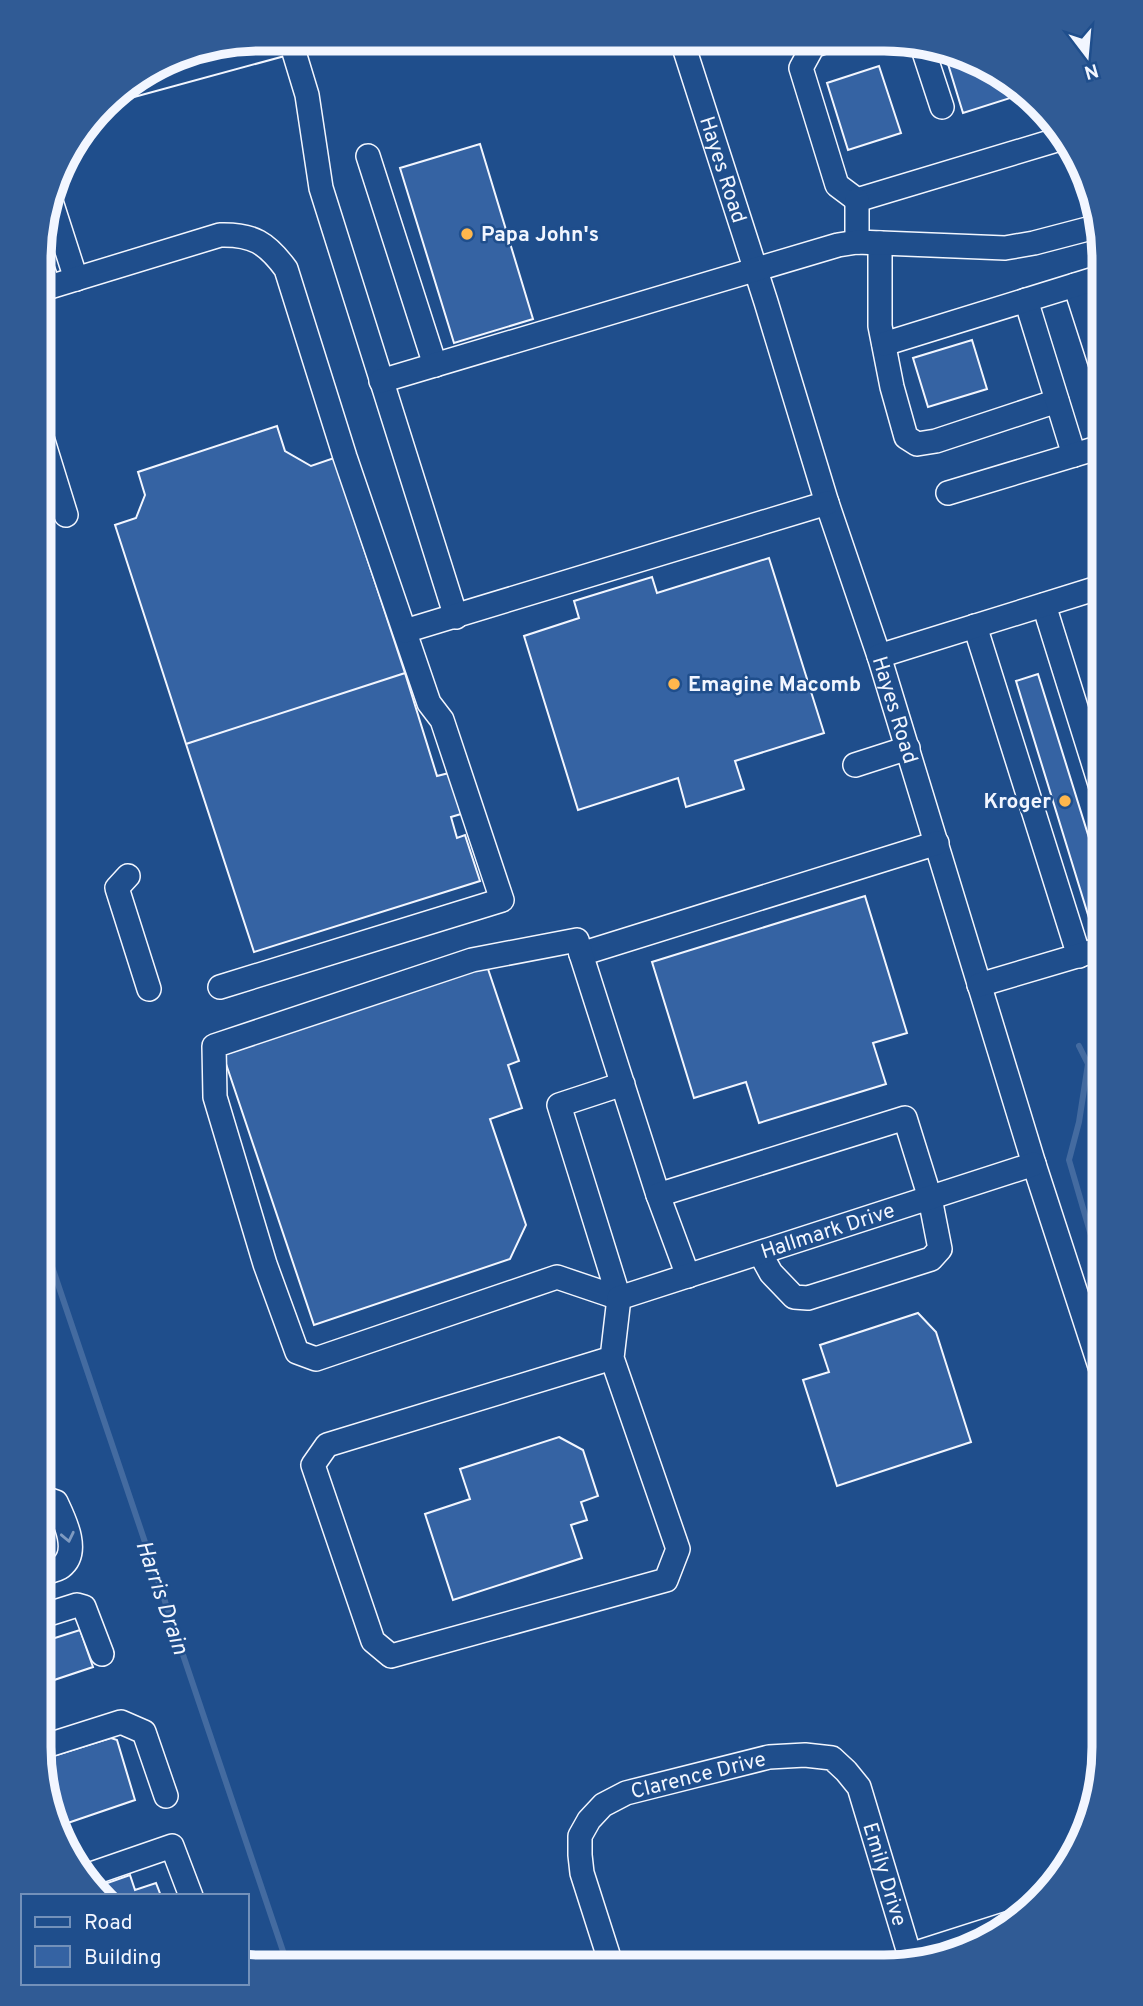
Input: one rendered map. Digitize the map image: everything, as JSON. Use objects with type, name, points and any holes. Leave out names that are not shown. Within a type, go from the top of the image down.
[{"type":"main road","points":[[169,72],[241,52]]},
{"type":"street","points":[[294,51],[307,95],[321,188],[456,617]]},
{"type":"street","name":"Hayes Road","points":[[685,51],[827,503],[908,748],[1034,1164],[1092,1342]]},
{"type":"street","points":[[810,51],[802,68],[837,185],[857,200]]},
{"type":"street","points":[[925,55],[942,107]]},
{"type":"street","points":[[857,200],[1055,140]]},
{"type":"street","points":[[368,156],[435,365]]},
{"type":"street","points":[[857,200],[857,242]]},
{"type":"street","points":[[56,216],[76,279]]},
{"type":"street","points":[[381,381],[838,245],[857,242],[1005,248],[1089,229]]},
{"type":"street","points":[[51,288],[220,235],[251,238],[265,244],[276,255],[286,269],[345,457],[429,703],[442,720],[502,900],[220,987]]},
{"type":"street","points":[[880,243],[880,326],[892,387],[906,437],[918,444],[936,441],[1057,401]]},
{"type":"street","points":[[884,344],[1092,280]]},
{"type":"street","points":[[1075,285],[1092,338]]},
{"type":"street","points":[[1026,300],[1074,455]]},
{"type":"street","points":[[948,493],[1092,450]]},
{"type":"street","points":[[51,467],[66,515]]},
{"type":"street","points":[[405,631],[827,503]]},
{"type":"street","points":[[879,656],[1092,590]]},
{"type":"street","points":[[1044,605],[1092,759]]},
{"type":"street","points":[[975,626],[1079,956]]},
{"type":"street","points":[[855,765],[908,748]]},
{"type":"street","points":[[581,954],[937,843]]},
{"type":"street","points":[[128,876],[117,888],[149,989]]},
{"type":"street","points":[[619,1297],[557,1278],[316,1359],[297,1352],[265,1264],[215,1097],[214,1046],[472,960],[577,940],[658,1195],[688,1276]]},
{"type":"street","points":[[979,985],[1092,952]]},
{"type":"street","points":[[612,1358],[327,1445],[313,1465],[373,1641],[391,1656],[666,1580],[678,1549],[612,1358],[619,1297],[559,1105],[623,1084]]},
{"type":"street","points":[[658,1195],[905,1118],[930,1198],[940,1249],[931,1259],[808,1298],[794,1297],[771,1273],[760,1252]]},
{"type":"street","name":"Hallmark Drive","points":[[619,1297],[1034,1164]]},
{"type":"street","points":[[51,1500],[56,1502],[71,1545],[61,1567],[51,1570]]},
{"type":"street","points":[[51,1613],[78,1605],[84,1607],[102,1654]]},
{"type":"street","points":[[51,1744],[121,1722],[134,1726],[144,1732],[166,1796]]},
{"type":"street","name":"Clarence Drive","points":[[608,1955],[582,1873],[580,1836],[589,1820],[603,1805],[626,1793],[769,1757],[805,1755],[832,1758],[859,1787]]},
{"type":"street","name":"Emily Drive","points":[[859,1787],[909,1953]]},
{"type":"street","points":[[94,1873],[172,1846],[190,1894]]},
{"type":"building","points":[[947,61],[976,72],[1014,97],[963,113]]},
{"type":"building","points":[[879,66],[901,133],[848,150],[827,83]]},
{"type":"building","points":[[480,144],[533,319],[454,343],[400,168]]},
{"type":"building","points":[[972,340],[987,389],[928,407],[913,358]]},
{"type":"building","points":[[277,426],[285,451],[311,466],[334,458],[405,673],[186,744],[115,525],[136,518],[145,495],[138,472]]},
{"type":"building","name":"Emagine Macomb","points":[[769,558],[824,733],[735,761],[744,789],[686,807],[678,778],[578,810],[524,636],[579,618],[574,601],[652,577],[657,593]]},
{"type":"building","points":[[405,673],[437,776],[449,773],[461,814],[451,817],[457,838],[465,835],[480,881],[254,952],[186,744]]},
{"type":"building","points":[[1038,674],[1092,847],[1092,917],[1089,918],[1016,681]]},
{"type":"building","points":[[865,896],[907,1033],[873,1043],[886,1084],[759,1123],[746,1082],[694,1098],[652,962]]},
{"type":"building","points":[[487,966],[519,1061],[508,1065],[522,1108],[490,1119],[526,1225],[510,1259],[314,1325],[223,1055]]},
{"type":"building","points":[[918,1313],[936,1332],[971,1442],[837,1486],[803,1380],[829,1372],[820,1345]]},
{"type":"building","points":[[559,1437],[583,1450],[598,1496],[581,1502],[587,1520],[571,1525],[582,1558],[453,1600],[425,1514],[470,1499],[460,1469]]},
{"type":"building","points":[[80,1630],[93,1667],[51,1681],[51,1639]]},
{"type":"building","points":[[111,1738],[117,1740],[135,1800],[66,1824],[55,1788],[52,1757]]},
{"type":"building","points":[[130,1875],[135,1890],[156,1883],[160,1894],[112,1894],[103,1885]]},
{"type":"waterway","points":[[1079,1046],[1088,1064],[1079,1122],[1069,1160],[1092,1239]]},
{"type":"waterway","name":"Harris Drain","points":[[51,1264],[284,1955]]},
{"type":"place","name":"Papa John's","points":[[467,234]]},
{"type":"place","name":"Emagine Macomb","points":[[674,684]]},
{"type":"place","name":"Kroger","points":[[1065,801]]}]
